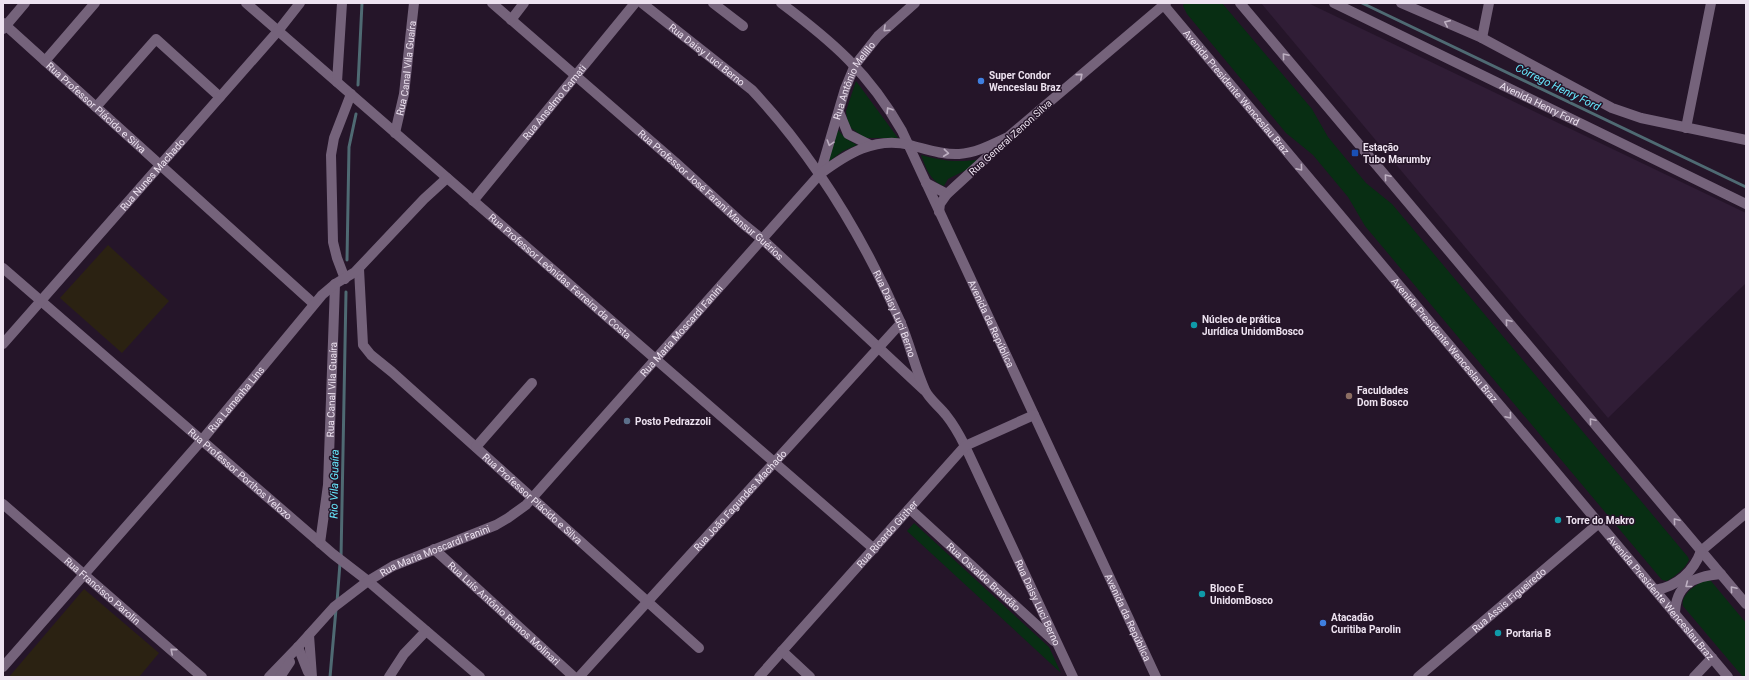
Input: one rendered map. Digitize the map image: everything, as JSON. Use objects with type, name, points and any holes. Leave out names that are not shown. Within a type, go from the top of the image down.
[{"type":"street","points":[[4,26],[25,3]]},
{"type":"street","points":[[45,61],[95,3]]},
{"type":"street","name":"Rua Professor Leônidas Ferreira da Costa","points":[[246,3],[874,549]]},
{"type":"street","name":"Rua Nunes Machado","points":[[3,344],[278,31],[300,3]]},
{"type":"street","points":[[337,82],[342,3]]},
{"type":"street","name":"Rua Canal Vila Guaíra","points":[[395,133],[405,89],[414,3]]},
{"type":"street","name":"Rua Professor José Farani Mansur Guérios","points":[[492,3],[675,162],[742,224],[762,239],[926,391]]},
{"type":"street","points":[[511,20],[524,3]]},
{"type":"street","name":"Rua Anselmo Camati","points":[[473,201],[635,3]]},
{"type":"street","name":"Rua Daisy Luci Berno","points":[[642,3],[752,90],[769,109],[820,174],[867,251],[901,323],[926,391],[952,424],[965,446],[1058,645],[1070,675]]},
{"type":"street","points":[[713,3],[743,26]]},
{"type":"street","name":"Avenida da República","points":[[781,3],[827,39],[855,65],[887,107],[908,144],[1156,677]]},
{"type":"street","name":"Rua Antônio Melillo","points":[[820,174],[845,89],[855,65],[878,36],[915,3]]},
{"type":"street","name":"Rua General Zenon Silva","points":[[939,212],[940,204],[947,194],[1008,138],[1164,3]]},
{"type":"street","name":"Avenida Presidente Wenceslau Braz","points":[[1164,3],[1728,677]]},
{"type":"street","points":[[1240,3],[1746,604]]},
{"type":"street","name":"Avenida Henry Ford","points":[[1334,3],[1746,204]]},
{"type":"street","points":[[1402,3],[1482,38],[1612,108],[1641,118],[1746,140]]},
{"type":"street","points":[[1482,38],[1489,3]]},
{"type":"street","points":[[1686,128],[1711,3]]},
{"type":"street","name":"Rua Professor Plácido e Silva","points":[[4,26],[45,61],[314,304]]},
{"type":"street","points":[[96,107],[156,39],[220,97]]},
{"type":"street","points":[[345,279],[334,247],[331,155],[334,138],[351,94]]},
{"type":"street","points":[[839,111],[848,134],[870,146]]},
{"type":"street","name":"Rua Maria Moscardi Fanini","points":[[298,647],[324,617],[346,596],[368,581],[393,566],[496,525],[518,512],[533,498],[820,174],[848,154],[883,143],[908,144],[939,152],[959,154],[1008,138]]},
{"type":"street","name":"Rua Lamenha Lins","points":[[3,666],[202,440],[314,304],[335,284],[359,269],[424,199],[447,178]]},
{"type":"street","points":[[926,183],[947,194]]},
{"type":"street","name":"Rua Professor Porthos Velozo","points":[[3,268],[320,543],[368,581],[480,677]]},
{"type":"street","name":"Rua Professor Plácido e Silva","points":[[359,269],[362,339],[366,350],[699,648]]},
{"type":"street","name":"Rua Canal Vila Guaíra","points":[[320,543],[328,485],[335,284]]},
{"type":"street","name":"Rua João Fagundes Machado","points":[[579,677],[901,323]]},
{"type":"street","points":[[476,447],[532,383]]},
{"type":"street","name":"Rua Ricardo Güther","points":[[759,677],[965,446],[1034,415]]},
{"type":"street","name":"Rua Francisco Parolin","points":[[3,504],[202,677]]},
{"type":"street","name":"Rua Osvaldo Brandão","points":[[910,509],[1058,645]]},
{"type":"street","points":[[1655,590],[1664,589],[1684,577],[1697,561],[1701,551],[1746,513]]},
{"type":"street","name":"Rua Assis Figueiredo","points":[[1418,677],[1599,523]]},
{"type":"street","name":"Rua Luís Antônio Ramos Molinari","points":[[434,550],[574,677]]},
{"type":"street","points":[[1676,614],[1675,602],[1678,593],[1688,584],[1707,575],[1721,574]]},
{"type":"street","points":[[389,677],[404,654],[426,631]]},
{"type":"street","points":[[309,636],[311,677]]},
{"type":"street","points":[[298,647],[311,677]]},
{"type":"street","points":[[269,677],[298,647]]},
{"type":"street","points":[[280,677],[298,647]]},
{"type":"street","points":[[782,651],[810,677]]},
{"type":"street","points":[[1694,677],[1712,658]]},
{"type":"shaded area","points":[[1261,3],[1308,3],[1746,213],[1746,283],[1608,418]]},
{"type":"shaded area","points":[[108,245],[169,301],[122,353],[60,298]]},
{"type":"shaded area","points":[[84,589],[159,653],[139,677],[9,677]]},
{"type":"green space","points":[[1184,3],[1222,3],[1312,109],[1328,137],[1366,183],[1392,204],[1688,557],[1689,560],[1680,572],[1667,581],[1662,580],[1365,226],[1348,197],[1313,155],[1286,133],[1187,14],[1183,6]]},
{"type":"green space","points":[[856,81],[898,138],[865,138],[851,128],[847,119],[846,111]]},
{"type":"green space","points":[[838,130],[845,138],[857,145],[843,151],[828,162]]},
{"type":"green space","points":[[921,155],[951,161],[981,159],[970,168],[948,179],[944,186],[935,181],[932,177]]},
{"type":"green space","points":[[914,523],[1049,647],[1061,673],[907,531]]},
{"type":"green space","points":[[1707,580],[1711,581],[1746,623],[1746,677],[1743,677],[1683,606],[1684,598],[1690,590]]},
{"type":"waterway","name":"Rio Vila Guaíra","points":[[358,85],[362,3]]},
{"type":"waterway","name":"Córrego Henry Ford","points":[[1362,3],[1746,187]]},
{"type":"waterway","name":"Rio Vila Guaíra","points":[[347,260],[349,147],[356,114]]},
{"type":"waterway","name":"Rio Vila Guaíra","points":[[341,558],[346,292]]},
{"type":"waterway","name":"Rio Vila Guaíra","points":[[337,602],[340,563]]},
{"type":"waterway","name":"Rio Vila Guaíra","points":[[330,677],[336,609]]},
{"type":"place","name":"Super Condor Wenceslau Braz","points":[[981,81]]},
{"type":"place","name":"Estação Tubo Marumby","points":[[1355,153]]},
{"type":"place","name":"Núcleo de prática Jurídica UnidomBosco","points":[[1194,325]]},
{"type":"place","name":"Faculdades Dom Bosco","points":[[1349,396]]},
{"type":"place","name":"Posto Pedrazzoli","points":[[627,421]]},
{"type":"place","name":"Torre do Makro","points":[[1558,520]]},
{"type":"place","name":"Bloco E UnidomBosco","points":[[1202,594]]},
{"type":"place","name":"Atacadão Curitiba Parolin","points":[[1323,623]]},
{"type":"place","name":"Portaria B","points":[[1498,633]]}]
